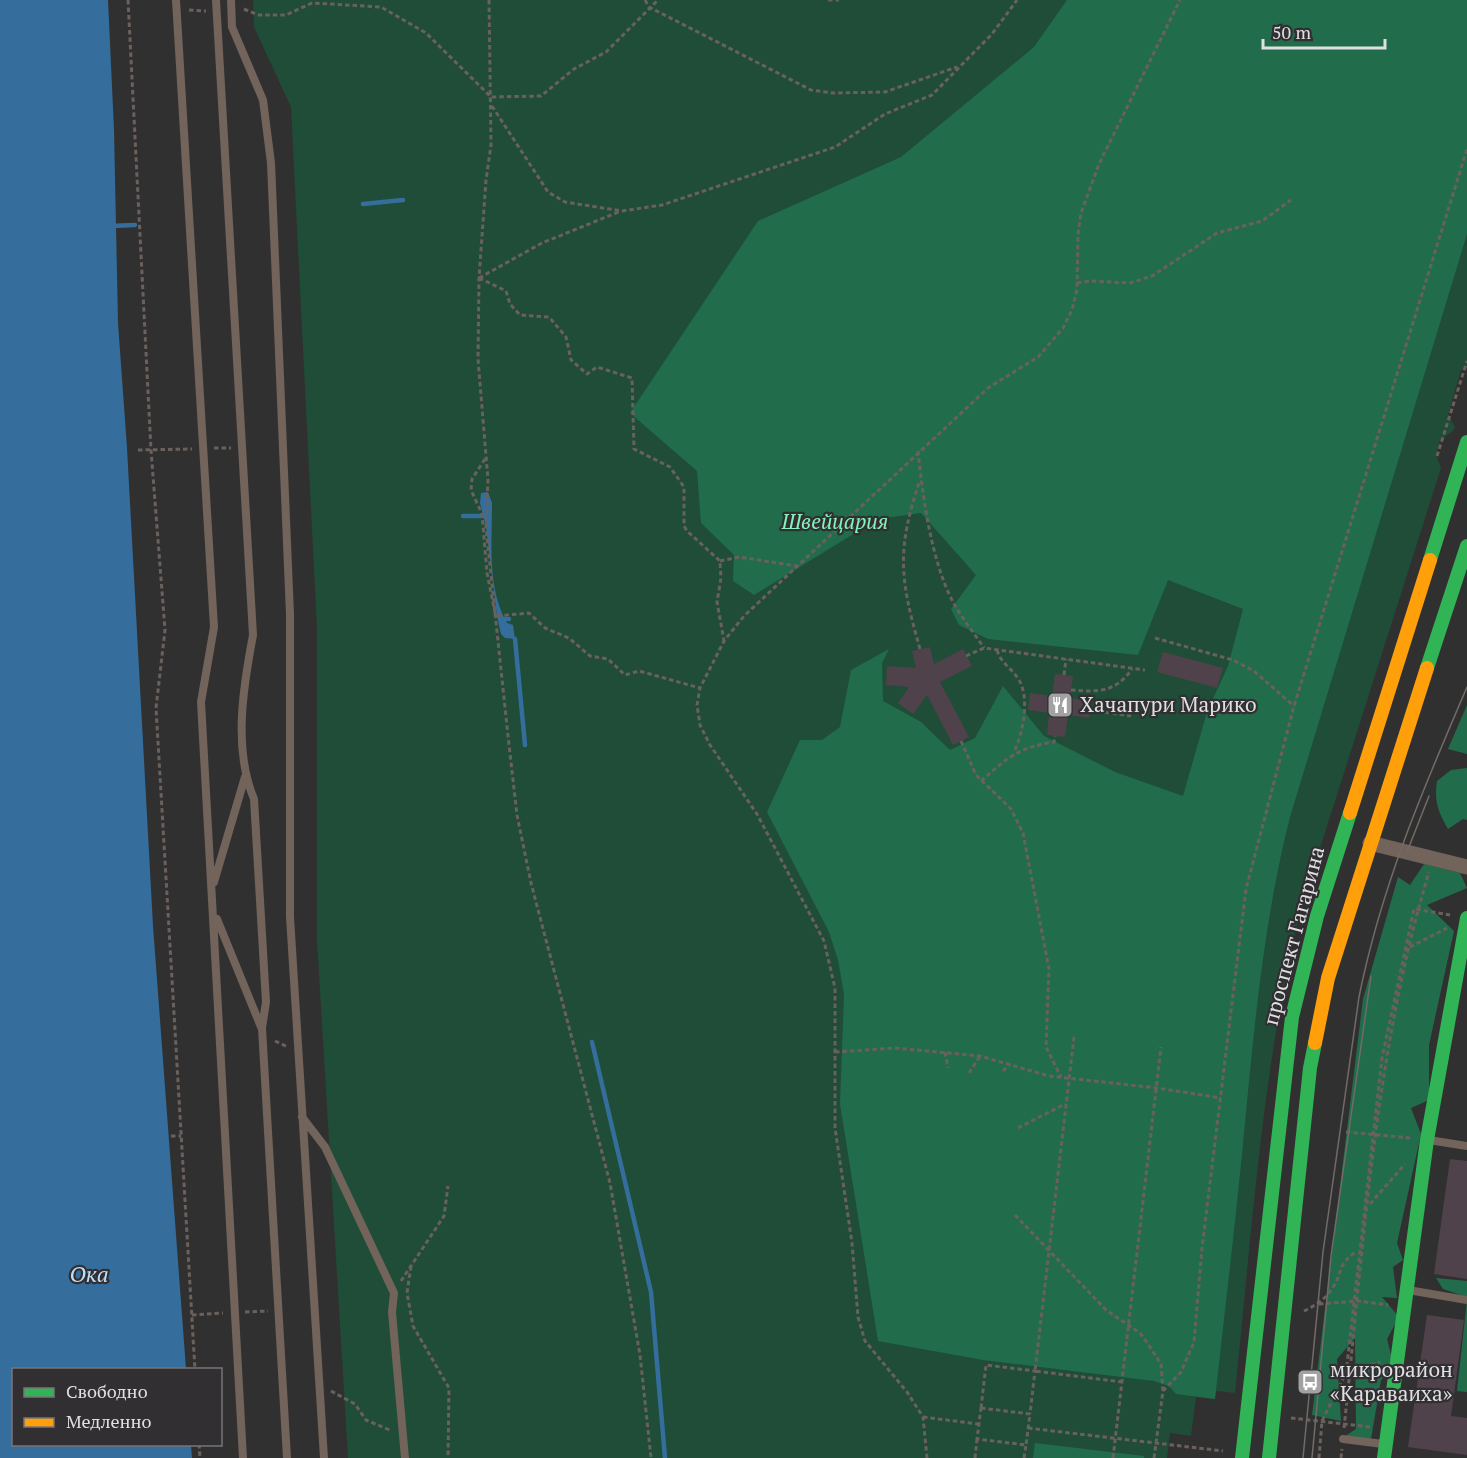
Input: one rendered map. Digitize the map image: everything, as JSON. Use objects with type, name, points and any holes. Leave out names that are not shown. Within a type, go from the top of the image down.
[{"type":"main road","name":"проспект Гагарина","points":[[1242,1458],[1285,1067],[1295,1007],[1317,916],[1467,442]]},
{"type":"main road","name":"проспект Гагарина","points":[[1269,1458],[1317,1024],[1328,978],[1370,843],[1467,546]]},
{"type":"main road","points":[[1385,1451],[1428,1140],[1467,918]]},
{"type":"street","points":[[1370,843],[1467,867]]},
{"type":"lane","points":[[176,0],[214,627],[201,702],[243,1458]]},
{"type":"lane","points":[[213,888],[245,777],[242,693],[253,635],[216,0]]},
{"type":"lane","points":[[231,2],[232,27],[263,100],[271,163],[290,614],[290,917],[324,1458]]},
{"type":"lane","points":[[245,777],[254,799],[266,1002],[262,1032],[287,1458]]},
{"type":"lane","points":[[214,914],[262,1032]]},
{"type":"lane","points":[[301,1116],[325,1147],[394,1293],[392,1312],[405,1458]]},
{"type":"lane","points":[[1428,1140],[1467,1146]]},
{"type":"lane","points":[[1407,1290],[1467,1300]]},
{"type":"lane","points":[[1343,1439],[1385,1451]]},
{"type":"path","points":[[128,0],[151,450],[165,630],[156,708],[195,1368]]},
{"type":"path","points":[[489,0],[491,145],[486,180],[479,278],[478,359],[488,480],[486,527],[518,815],[531,883],[610,1183],[630,1288],[651,1458]]},
{"type":"path","points":[[645,0],[650,6],[811,90],[834,93],[885,92],[960,66]]},
{"type":"path","points":[[231,2],[258,15],[286,15],[312,3],[381,6],[426,33],[491,97],[541,96],[574,69],[606,52],[658,0]]},
{"type":"path","points":[[828,0],[839,0]]},
{"type":"path","points":[[479,278],[542,243],[622,211],[662,205],[835,147],[885,114],[932,95],[992,34],[1017,0]]},
{"type":"path","points":[[927,1458],[923,1417],[865,1341],[858,1317],[852,1244],[835,1128],[835,988],[824,941],[757,814],[710,745],[700,725],[697,705],[700,688],[724,641],[744,616],[988,388],[1038,357],[1064,328],[1072,310],[1077,283],[1078,234],[1082,213],[1099,164],[1180,0]]},
{"type":"path","points":[[177,10],[217,11]]},
{"type":"path","points":[[491,105],[548,192],[565,202],[622,211]]},
{"type":"path","points":[[1163,1391],[1181,1372],[1194,1342],[1202,1248],[1246,889],[1294,706],[1467,149]]},
{"type":"path","points":[[1077,283],[1090,280],[1130,283],[1152,276],[1185,252],[1217,233],[1262,221],[1291,200]]},
{"type":"path","points":[[479,278],[506,291],[510,304],[520,315],[549,317],[566,337],[571,360],[587,374],[597,367],[632,378],[634,449],[670,467],[684,487],[684,526],[720,561],[721,578],[717,602],[724,641]]},
{"type":"path","points":[[1437,456],[1467,361]]},
{"type":"path","points":[[918,451],[921,479],[940,570],[953,602],[984,648]]},
{"type":"path","points":[[485,459],[472,479],[471,490],[482,514],[487,573],[493,612],[498,622]]},
{"type":"path","points":[[920,649],[905,596],[902,566],[907,521],[921,479]]},
{"type":"path","points":[[720,561],[739,557],[797,566]]},
{"type":"path","points":[[497,616],[529,613],[545,628],[569,638],[590,657],[608,659],[625,675],[639,670],[700,688]]},
{"type":"path","points":[[1155,638],[1233,660],[1254,671],[1294,706]]},
{"type":"path","points":[[966,656],[984,648],[1145,670]]},
{"type":"path","points":[[997,650],[1000,660],[1020,682],[1023,701],[1021,736],[1014,752]]},
{"type":"path","points":[[1064,675],[1066,659]]},
{"type":"path","points":[[1071,690],[1109,690],[1118,686],[1133,668]]},
{"type":"path","points":[[1023,701],[1029,702]]},
{"type":"path","points":[[1090,710],[1131,716]]},
{"type":"path","points":[[981,781],[1014,752],[1033,745],[1054,742],[1055,736]]},
{"type":"path","points":[[961,741],[981,781],[1011,809],[1023,833],[1049,969],[1046,1047],[1061,1077]]},
{"type":"path","points":[[1341,1458],[1350,1373],[1358,1251],[1374,1135],[1408,948],[1431,867]]},
{"type":"path","points":[[1319,1458],[1322,1421],[1346,1373],[1369,1206],[1382,1058],[1414,909],[1467,918]]},
{"type":"path","points":[[1408,948],[1467,918]]},
{"type":"path","points":[[262,1032],[297,1050]]},
{"type":"path","points":[[1024,1458],[1074,1037]]},
{"type":"path","points":[[1113,1458],[1161,1047]]},
{"type":"path","points":[[835,1052],[895,1048],[980,1056],[1034,1073],[1221,1098]]},
{"type":"path","points":[[945,1052],[948,1068]]},
{"type":"path","points":[[969,1073],[980,1056]]},
{"type":"path","points":[[1003,1071],[1010,1064]]},
{"type":"path","points":[[1018,1128],[1066,1104]]},
{"type":"path","points":[[1346,1132],[1428,1140]]},
{"type":"path","points":[[171,1136],[181,1136]]},
{"type":"path","points":[[1369,1206],[1428,1140]]},
{"type":"path","points":[[394,1293],[444,1216],[448,1186]]},
{"type":"path","points":[[1015,1215],[1050,1248],[1106,1310],[1146,1341],[1161,1364],[1163,1391],[1154,1458]]},
{"type":"path","points":[[1364,1247],[1343,1261],[1332,1290],[1318,1304],[1355,1301],[1404,1307]]},
{"type":"path","points":[[411,1266],[407,1293],[413,1326],[449,1388],[448,1458]]},
{"type":"path","points":[[1350,1373],[1398,1355]]},
{"type":"path","points":[[975,1458],[986,1365],[1122,1382]]},
{"type":"path","points":[[319,1385],[355,1404],[366,1420],[403,1437]]},
{"type":"path","points":[[981,1408],[1030,1414]]},
{"type":"path","points":[[923,1417],[978,1424]]},
{"type":"path","points":[[1291,1418],[1388,1429]]},
{"type":"path","points":[[1028,1428],[1222,1451]]},
{"type":"path","points":[[977,1439],[1026,1445]]},
{"type":"green space","name":"Швейцария","points":[[253,0],[1467,0],[1467,368],[1461,370],[1448,415],[1455,427],[1440,440],[1436,455],[1441,468],[1301,908],[1267,1089],[1235,1393],[1216,1391],[1215,1399],[1196,1397],[1191,1436],[1170,1433],[1167,1458],[348,1458],[317,940],[317,629],[291,107],[254,27]]},
{"type":"green space","points":[[1067,0],[1467,0],[1467,234],[1290,817],[1280,858],[1265,942],[1215,1399],[1176,1394],[1169,1386],[1154,1381],[983,1360],[878,1341],[840,1104],[844,994],[838,960],[829,932],[767,812],[800,740],[822,740],[840,727],[851,670],[889,649],[882,663],[883,701],[921,722],[950,750],[975,738],[1003,686],[1044,736],[1115,772],[1183,796],[1207,712],[1228,666],[1243,609],[1168,580],[1138,655],[988,639],[959,625],[951,609],[976,575],[921,513],[878,519],[754,595],[733,581],[734,555],[701,523],[697,471],[630,413],[758,221],[901,157],[1034,47]]},
{"type":"green space","points":[[1467,705],[1467,754],[1448,749]]},
{"type":"green space","points":[[1467,768],[1467,820],[1463,819],[1448,829],[1438,806],[1437,781],[1451,770]]},
{"type":"green space","points":[[1424,864],[1460,873],[1467,888],[1427,905],[1454,931],[1429,1045],[1429,1100],[1411,1108],[1421,1134],[1397,1243],[1403,1260],[1393,1267],[1397,1298],[1382,1297],[1399,1317],[1387,1339],[1394,1367],[1381,1380],[1371,1439],[1344,1437],[1356,1429],[1355,1338],[1337,1359],[1341,1421],[1312,1415],[1363,999],[1398,877],[1410,885]]},
{"type":"green space","points":[[1436,1278],[1467,1281],[1467,1297],[1443,1289]]},
{"type":"green space","points":[[1467,1300],[1467,1392],[1457,1391]]},
{"type":"green space","points":[[1035,1443],[1144,1456],[1144,1458],[1033,1458]]},
{"type":"water","name":"Ока","points":[[0,0],[108,0],[114,130],[118,323],[153,926],[186,1368],[12,1368],[12,1446],[191,1446],[192,1458],[0,1458]]},
{"type":"water","points":[[488,492],[492,503],[493,580],[507,623],[513,625],[515,639],[505,638],[501,634],[497,616],[486,527],[480,503],[481,493]]},
{"type":"building","points":[[930,647],[934,664],[963,649],[972,666],[940,682],[969,737],[953,745],[927,695],[913,714],[898,703],[909,687],[886,685],[887,666],[916,668],[912,651]]},
{"type":"building","points":[[1163,652],[1223,668],[1217,688],[1157,672]]},
{"type":"building","points":[[1055,674],[1073,676],[1070,698],[1091,701],[1089,718],[1068,715],[1065,737],[1047,735],[1049,713],[1028,710],[1030,693],[1052,696]]},
{"type":"building","points":[[1450,1159],[1467,1161],[1467,1279],[1434,1274]]},
{"type":"building","points":[[1427,1315],[1464,1320],[1451,1416],[1467,1418],[1467,1455],[1408,1447]]},
{"type":"waterway","points":[[363,204],[403,200]]},
{"type":"waterway","points":[[111,226],[135,225]]},
{"type":"waterway","points":[[463,516],[484,516]]},
{"type":"waterway","points":[[515,639],[525,745]]},
{"type":"waterway","points":[[592,1042],[651,1292],[665,1458]]},
{"type":"tram line","points":[[1303,1458],[1323,1252],[1359,997],[1368,956],[1391,877],[1419,801],[1467,687]]},
{"type":"tram line","points":[[1407,852],[1429,796]]},
{"type":"tram line","points":[[1312,1458],[1331,1256],[1371,976]]},
{"type":"traffic: fast","points":[[1430,560],[1467,442]]},
{"type":"traffic: fast","points":[[1427,668],[1467,546]]},
{"type":"traffic: fast","points":[[1242,1458],[1292,1017],[1317,916],[1350,813]]},
{"type":"traffic: fast","points":[[1384,1458],[1427,1140],[1467,918]]},
{"type":"traffic: fast","points":[[1269,1458],[1310,1068],[1315,1043]]},
{"type":"traffic: slow","points":[[1350,813],[1430,560]]},
{"type":"traffic: slow","points":[[1315,1043],[1328,978],[1427,668]]},
{"type":"place","name":"Хачапури Марико","points":[[1060,705]]},
{"type":"place","name":"микрорайон «Караваиха»","points":[[1310,1382]]}]
